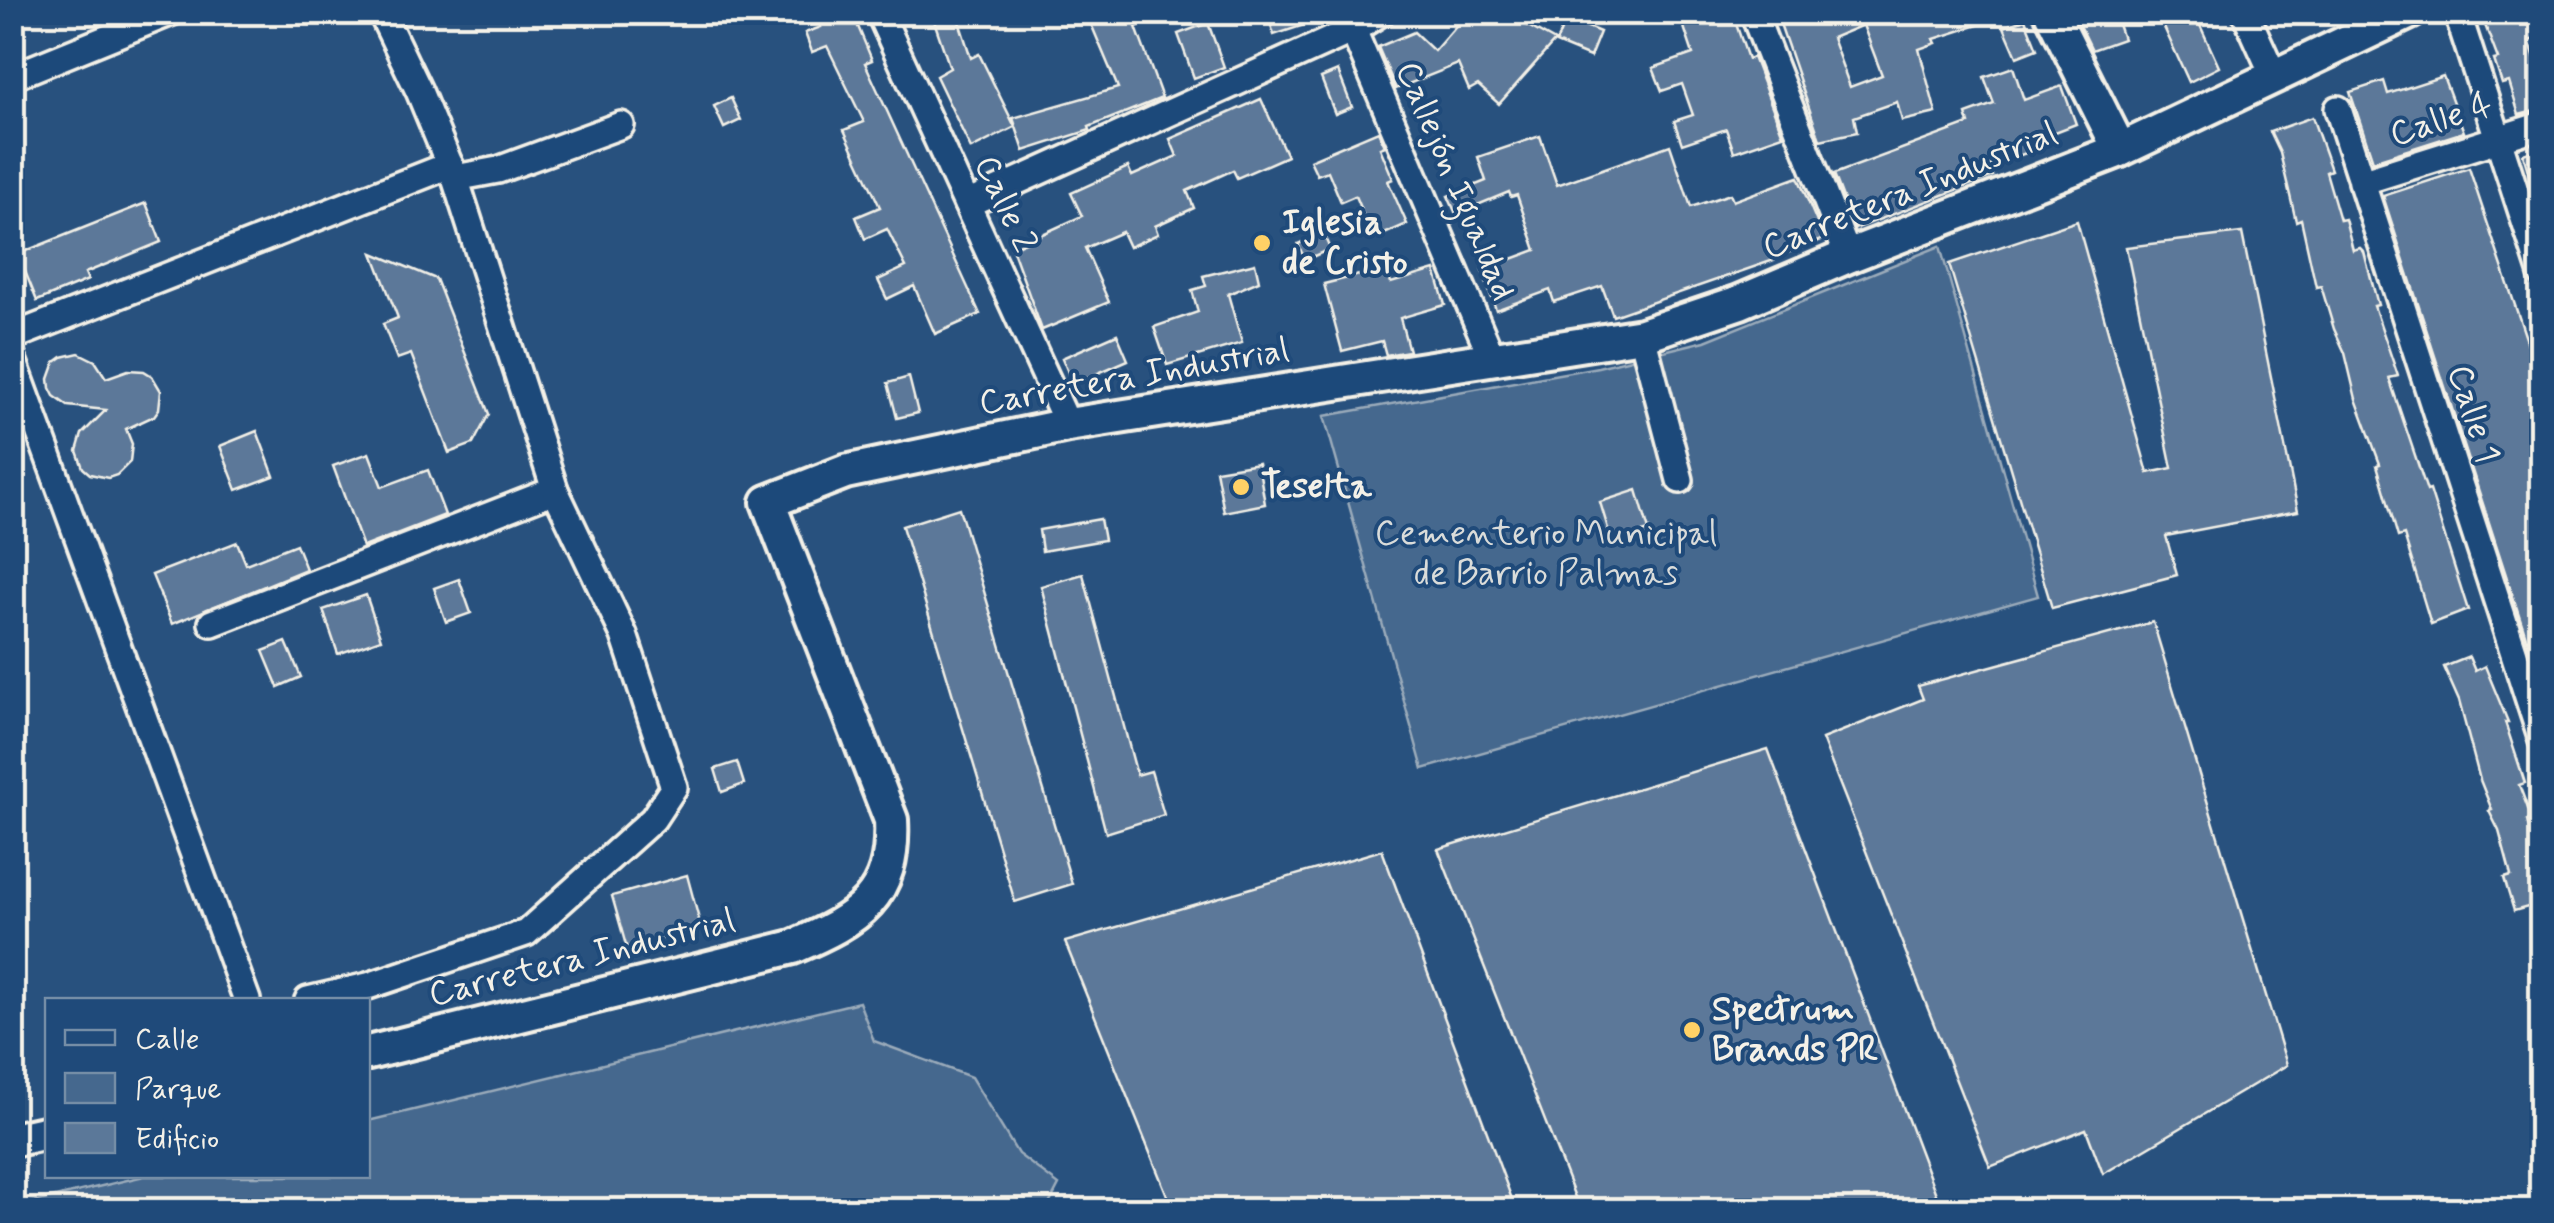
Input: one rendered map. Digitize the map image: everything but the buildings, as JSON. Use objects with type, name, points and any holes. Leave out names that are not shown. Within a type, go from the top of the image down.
[{"type":"street","points":[[12,77],[172,12]]},
{"type":"street","points":[[317,998],[368,986],[526,934],[653,819],[674,787],[624,635],[555,490],[452,172],[419,90],[381,12]]},
{"type":"street","name":"Calle 2","points":[[879,12],[1068,425]]},
{"type":"street","points":[[967,204],[1353,30],[1382,12]]},
{"type":"street","points":[[1753,12],[1848,256]]},
{"type":"street","points":[[2051,12],[2120,150]]},
{"type":"street","points":[[2245,12],[2274,76]]},
{"type":"street","name":"Carretera Industrial","points":[[370,1053],[793,947],[836,928],[866,904],[888,873],[893,846],[891,820],[768,502],[845,472],[1068,425],[1642,335],[1740,302],[2120,150],[2410,12]]},
{"type":"street","points":[[2457,12],[2542,274]]},
{"type":"street","name":"Callejón Igualdad","points":[[1353,30],[1494,360]]},
{"type":"street","name":"Calle 1","points":[[2338,110],[2542,740]]},
{"type":"street","points":[[12,337],[452,172],[498,170],[621,125]]},
{"type":"street","name":"Calle 4","points":[[2361,182],[2542,125]]},
{"type":"street","points":[[1642,335],[1680,480]]},
{"type":"street","points":[[12,356],[246,998]]},
{"type":"street","points":[[212,622],[555,490]]},
{"type":"street","points":[[12,1140],[45,1133]]},
{"type":"green space","name":"Cementerio Municipal de Barrio Palmas","points":[[1940,246],[2038,596],[1423,769],[1324,416],[1598,367],[1705,341]]},
{"type":"green space","points":[[859,1002],[874,1041],[971,1077],[1018,1154],[1059,1185],[1046,1210],[13,1210],[136,1178],[370,1178],[370,1121]]},
{"type":"place","name":"Iglesia de Cristo","points":[[1262,243]]},
{"type":"place","name":"Teselta","points":[[1241,487]]},
{"type":"place","name":"Spectrum Brands PR","points":[[1692,1030]]}]
